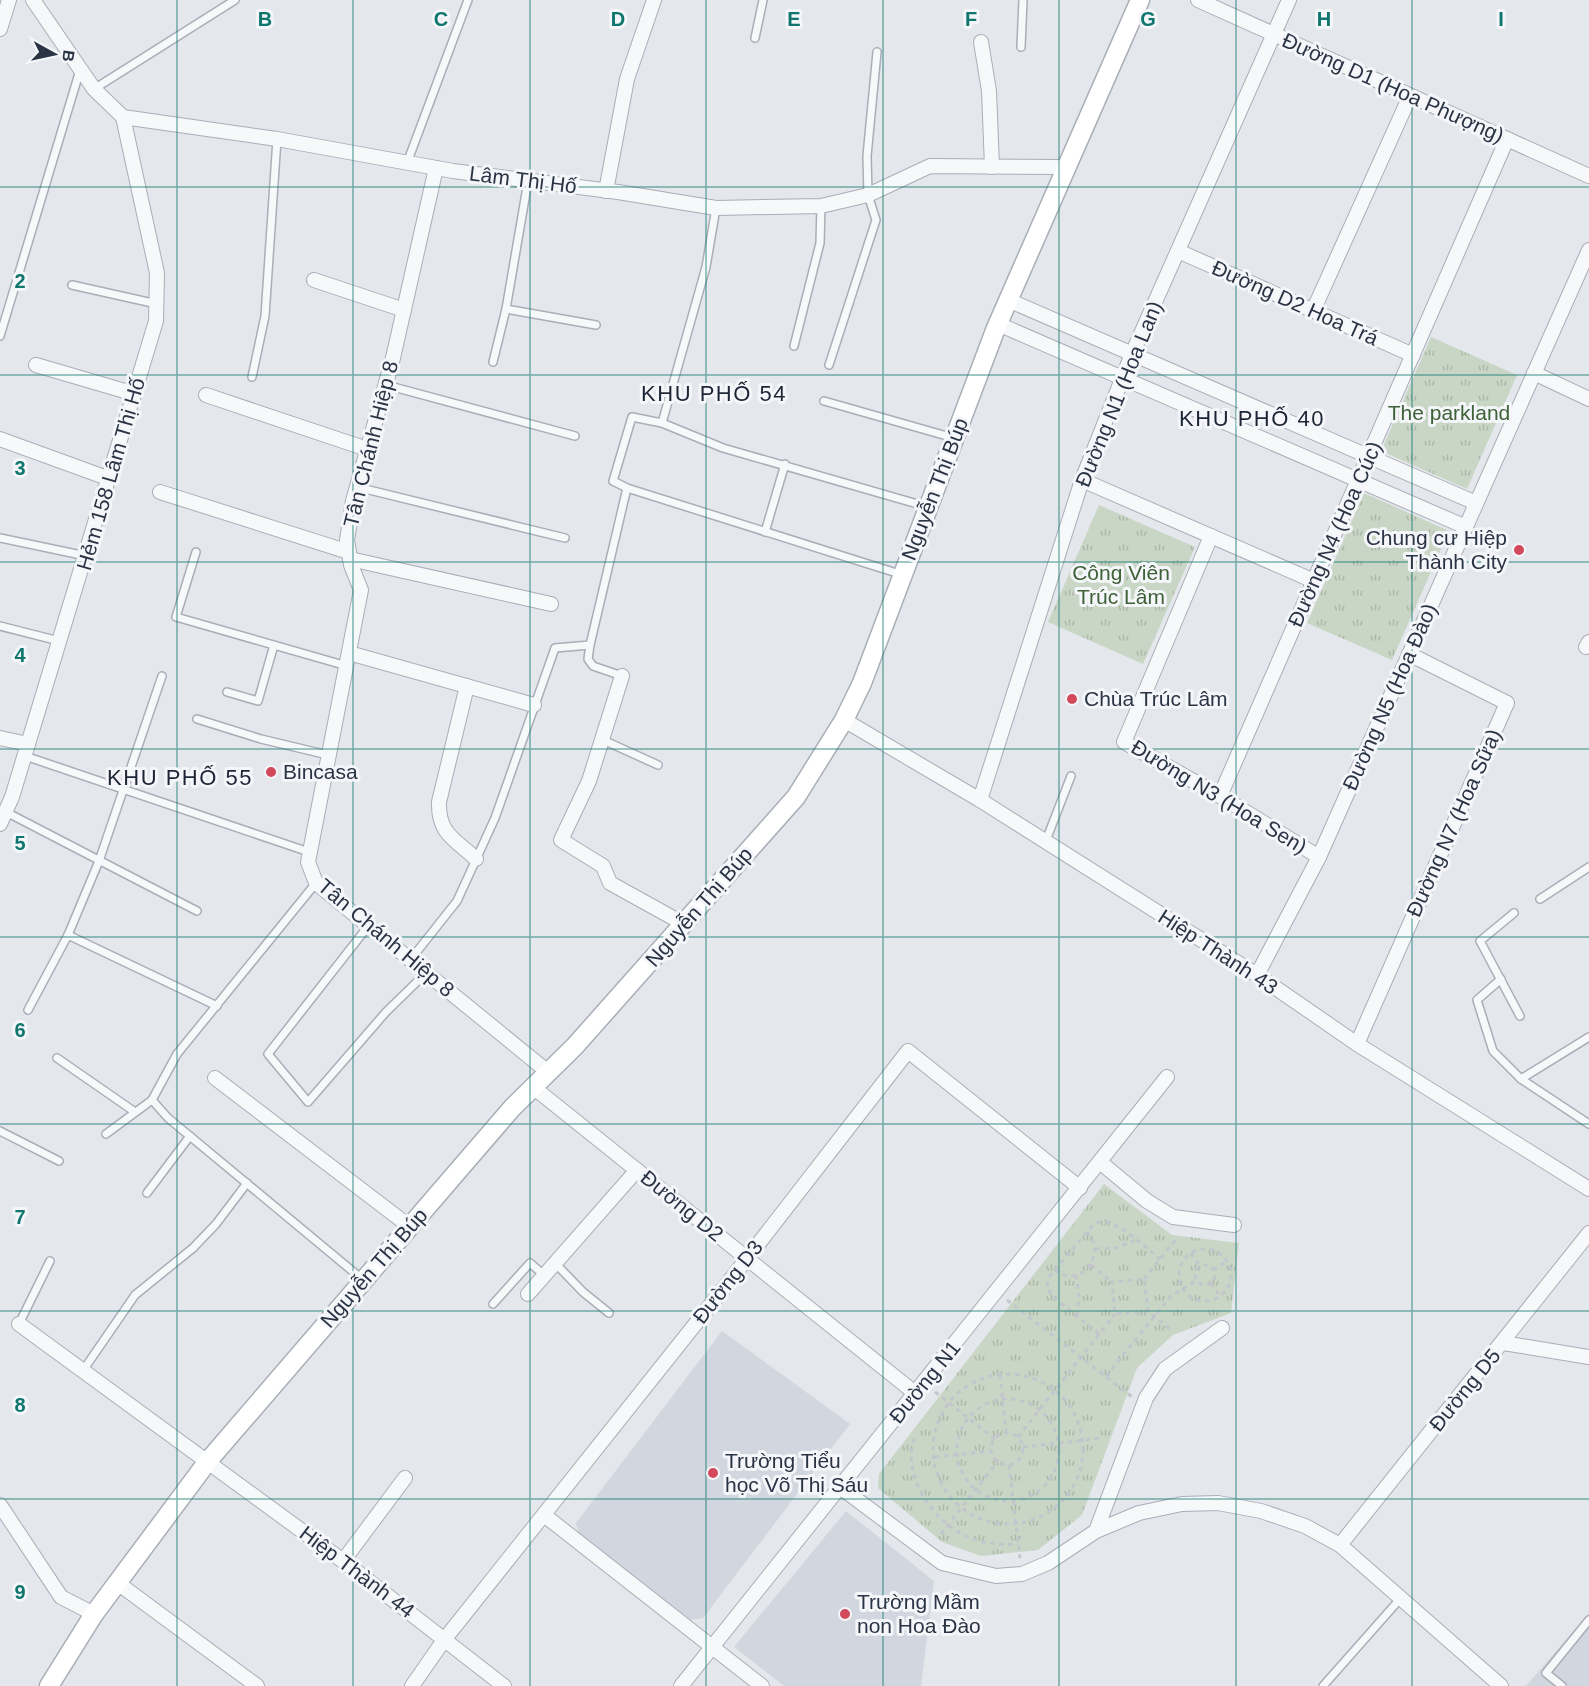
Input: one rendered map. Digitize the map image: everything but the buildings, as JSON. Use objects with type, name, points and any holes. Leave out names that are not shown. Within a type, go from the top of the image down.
[{"type":"street","points":[[0,29],[9,0]]},
{"type":"street","name":"Nguyễn Thị Búp","points":[[50,1686],[94,1614],[208,1461],[409,1226],[532,1087],[575,1046],[796,797],[844,720],[862,683],[998,324],[1140,0]]},
{"type":"street","name":"Đường D1 (Hoa Phượng)","points":[[1198,0],[1589,176]]},
{"type":"street","name":"Đường N1 (Hoa Lan)","points":[[980,800],[1082,480],[1132,354],[1289,0]]},
{"type":"street","points":[[606,191],[627,79],[652,1]]},
{"type":"street","points":[[38,2],[94,89],[123,117]]},
{"type":"street","points":[[981,42],[989,91],[992,167]]},
{"type":"street","points":[[1313,311],[1410,96]]},
{"type":"street","name":"Lâm Thị Hố","points":[[123,117],[277,139],[436,168],[716,208],[821,206],[868,195],[930,166],[1067,167]]},
{"type":"street","name":"Hẻm 158 Lâm Thị Hố","points":[[3,818],[87,557],[156,321],[157,273],[123,117]]},
{"type":"street","name":"Đường N4 (Hoa Cúc)","points":[[1220,796],[1507,139]]},
{"type":"street","name":"Tân Chánh Hiệp 8","points":[[436,168],[386,385],[357,487],[347,540],[361,590],[308,862],[316,883],[548,1072]]},
{"type":"street","name":"Đường N5 (Hoa Đào)","points":[[1257,975],[1318,857],[1589,250]]},
{"type":"street","name":"Đường D2 Hoa Trá","points":[[1178,251],[1413,355]]},
{"type":"street","points":[[314,280],[404,310]]},
{"type":"street","points":[[1008,300],[1476,503]]},
{"type":"street","points":[[998,324],[1466,527]]},
{"type":"street","points":[[36,364],[135,393]]},
{"type":"street","points":[[1534,373],[1589,399]]},
{"type":"street","points":[[206,395],[368,449]]},
{"type":"street","points":[[0,439],[110,479]]},
{"type":"street","points":[[1082,480],[1314,580]]},
{"type":"street","points":[[160,492],[350,556],[551,604]]},
{"type":"street","name":"Đường N3 (Hoa Sen)","points":[[1211,536],[1124,742],[1220,796],[1318,857]]},
{"type":"street","name":"Đường N7 (Hoa Sữa)","points":[[1357,1044],[1507,703],[1409,654]]},
{"type":"street","points":[[348,659],[466,686],[534,705]]},
{"type":"street","points":[[622,676],[603,740],[580,804],[561,840],[603,866],[610,883],[684,924]]},
{"type":"street","points":[[466,686],[439,802],[438,817],[441,827],[476,859]]},
{"type":"street","name":"Hiệp Thành 43","points":[[844,720],[980,800],[1257,975],[1357,1044],[1589,1189]]},
{"type":"street","points":[[0,738],[26,750]]},
{"type":"street","name":"Đường D3","points":[[412,1686],[444,1640],[908,1051],[1080,1188]]},
{"type":"street","name":"Đường N1","points":[[681,1686],[1167,1077]]},
{"type":"street","points":[[215,1078],[409,1226]]},
{"type":"street","name":"Đường D2","points":[[532,1087],[747,1258],[920,1388]]},
{"type":"street","points":[[1100,1162],[1147,1201],[1173,1217],[1234,1225]]},
{"type":"street","points":[[528,1294],[637,1170]]},
{"type":"street","name":"Đường D5","points":[[1340,1545],[1589,1233]]},
{"type":"street","name":"Hiệp Thành 44","points":[[19,1324],[343,1561],[504,1686]]},
{"type":"street","points":[[1096,1530],[1143,1406],[1165,1369],[1222,1328]]},
{"type":"street","points":[[1503,1343],[1589,1356]]},
{"type":"street","points":[[343,1561],[405,1478]]},
{"type":"street","points":[[840,1487],[942,1563],[971,1572],[996,1576],[1022,1574],[1048,1563],[1096,1530],[1139,1513],[1182,1504],[1218,1503],[1261,1510],[1305,1526],[1340,1545],[1501,1686]]},
{"type":"street","points":[[0,1505],[61,1598],[94,1614]]},
{"type":"street","points":[[544,1515],[762,1686]]},
{"type":"street","points":[[118,1584],[257,1686]]},
{"type":"lane","points":[[94,89],[235,0]]},
{"type":"lane","points":[[407,163],[468,0]]},
{"type":"lane","points":[[755,38],[763,0]]},
{"type":"lane","points":[[1021,46],[1023,0]]},
{"type":"lane","points":[[829,364],[876,220],[868,195],[867,156],[877,52]]},
{"type":"lane","points":[[0,336],[80,70]]},
{"type":"lane","points":[[252,377],[265,316],[277,139]]},
{"type":"lane","points":[[493,362],[506,309],[528,181]]},
{"type":"lane","points":[[794,346],[820,243],[821,206]]},
{"type":"lane","points":[[662,423],[706,267],[716,208]]},
{"type":"lane","points":[[72,285],[158,304]]},
{"type":"lane","points":[[506,309],[596,325]]},
{"type":"lane","points":[[386,385],[575,436]]},
{"type":"lane","points":[[824,401],[954,438]]},
{"type":"lane","points":[[903,575],[627,488],[613,481],[632,417],[662,423],[723,448],[786,464],[928,507]]},
{"type":"lane","points":[[765,532],[786,464]]},
{"type":"lane","points":[[357,487],[565,538]]},
{"type":"lane","points":[[622,676],[593,666],[588,659],[627,488]]},
{"type":"lane","points":[[0,538],[87,557]]},
{"type":"lane","points":[[196,552],[177,617],[274,645],[348,659]]},
{"type":"lane","points":[[0,626],[59,641]]},
{"type":"lane","points":[[227,692],[258,701],[274,645]]},
{"type":"lane","points":[[411,959],[457,901],[495,818],[555,648],[590,645]]},
{"type":"lane","points":[[28,1010],[68,935],[99,861],[162,676]]},
{"type":"lane","points":[[197,719],[261,739],[328,755]]},
{"type":"lane","points":[[603,740],[658,765]]},
{"type":"lane","points":[[26,750],[125,790],[309,852]]},
{"type":"lane","points":[[1045,843],[1071,776]]},
{"type":"lane","points":[[3,818],[99,861],[197,911]]},
{"type":"lane","points":[[1540,898],[1589,867]]},
{"type":"lane","points":[[106,1134],[152,1100],[177,1054],[316,883]]},
{"type":"lane","points":[[1514,913],[1480,941],[1520,1016]]},
{"type":"lane","points":[[369,926],[268,1054],[308,1102],[386,1012],[426,973]]},
{"type":"lane","points":[[68,935],[217,1006]]},
{"type":"lane","points":[[1501,980],[1477,1000],[1493,1051],[1521,1078],[1589,1124]]},
{"type":"lane","points":[[1521,1078],[1589,1037]]},
{"type":"lane","points":[[57,1058],[135,1112]]},
{"type":"lane","points":[[152,1100],[190,1136],[363,1280]]},
{"type":"lane","points":[[0,1131],[59,1161]]},
{"type":"lane","points":[[147,1193],[190,1136]]},
{"type":"lane","points":[[82,1372],[135,1295],[193,1248],[216,1224],[247,1184]]},
{"type":"lane","points":[[19,1324],[50,1261]]},
{"type":"lane","points":[[493,1304],[530,1263],[544,1275]]},
{"type":"lane","points":[[555,1263],[583,1292],[609,1313]]},
{"type":"lane","points":[[1323,1686],[1400,1599]]},
{"type":"lane","points":[[1562,1686],[1546,1673],[1589,1620]]},
{"type":"path","points":[[1099,1334],[1048,1292],[1047,1281],[1055,1270],[1096,1222],[1108,1220],[1160,1259]]},
{"type":"path","points":[[1055,1270],[1067,1275],[1076,1275],[1091,1265],[1096,1249],[1088,1232]]},
{"type":"path","points":[[1171,1330],[1148,1311],[1144,1279],[1177,1238]]},
{"type":"path","points":[[1096,1249],[1116,1248],[1136,1240]]},
{"type":"path","points":[[1197,1250],[1214,1250],[1227,1261],[1231,1277],[1228,1286],[1220,1296],[1208,1301],[1200,1300],[1192,1297],[1183,1288],[1179,1276],[1180,1267],[1191,1253],[1197,1250]]},
{"type":"path","points":[[1191,1253],[1200,1267]]},
{"type":"path","points":[[1213,1270],[1227,1261]]},
{"type":"path","points":[[1091,1265],[1112,1282],[1144,1279]]},
{"type":"path","points":[[1206,1265],[1213,1270],[1215,1277],[1211,1283],[1203,1285],[1197,1280],[1196,1272],[1200,1267],[1206,1265]]},
{"type":"path","points":[[1076,1275],[1080,1296],[1076,1316]]},
{"type":"path","points":[[1106,1377],[1171,1296],[1197,1280]]},
{"type":"path","points":[[1018,1437],[1115,1314],[1112,1282]]},
{"type":"path","points":[[1211,1283],[1220,1296]]},
{"type":"path","points":[[996,1292],[1143,1406]]},
{"type":"path","points":[[1115,1314],[1148,1311]]},
{"type":"path","points":[[1000,1375],[1006,1433]]},
{"type":"path","points":[[1000,1375],[1021,1375],[1045,1383],[1054,1391],[1065,1400],[1078,1422],[1082,1441],[1079,1474],[1067,1496],[1049,1512],[1028,1522],[1004,1525],[981,1520],[961,1508],[945,1490],[936,1468],[933,1445],[939,1422],[949,1403],[970,1384],[1000,1375]]},
{"type":"path","points":[[920,1388],[949,1403],[995,1439]]},
{"type":"path","points":[[1002,1399],[1017,1399],[1039,1410],[1055,1430],[1059,1443],[1057,1463],[1050,1478],[1039,1491],[1013,1500],[992,1498],[976,1489],[966,1478],[958,1455],[962,1429],[969,1418],[984,1404],[1002,1399]]},
{"type":"path","points":[[1006,1433],[1018,1437],[1023,1447],[1018,1461],[1009,1465],[998,1461],[992,1451],[995,1439],[1006,1433]]},
{"type":"path","points":[[1023,1447],[1102,1438]]},
{"type":"path","points":[[914,1439],[910,1450],[916,1480],[933,1510],[948,1524],[975,1539],[1002,1544],[1018,1544]]},
{"type":"path","points":[[935,1457],[992,1451]]},
{"type":"path","points":[[941,1534],[998,1461]]},
{"type":"path","points":[[1009,1465],[1022,1574]]},
{"type":"shaded area","name":"Trường Tiểu học Võ Thị Sáu","points":[[722,1331],[850,1424],[703,1618],[689,1620],[579,1536],[576,1523]]},
{"type":"shaded area","name":"Trường Mầm non Hoa Đào","points":[[846,1511],[934,1581],[921,1686],[784,1686],[734,1647]]},
{"type":"shaded area","points":[[1589,1613],[1589,1686],[1526,1686]]},
{"type":"green space","name":"The parkland","points":[[1431,337],[1517,375],[1467,489],[1381,451]]},
{"type":"green space","points":[[1364,493],[1449,531],[1392,660],[1307,623]]},
{"type":"green space","name":"Công Viên Trúc Lâm","points":[[1099,505],[1195,547],[1143,664],[1048,622]]},
{"type":"green space","points":[[1104,1184],[1172,1235],[1239,1243],[1231,1313],[1173,1335],[1137,1368],[1082,1515],[1038,1550],[981,1556],[942,1542],[878,1488],[879,1474]]},
{"type":"place","name":"Chung cư Hiệp Thành City","points":[[1519,550]]},
{"type":"place","name":"Chùa Trúc Lâm","points":[[1072,699]]},
{"type":"place","name":"Bincasa","points":[[271,772]]},
{"type":"place","name":"Trường Tiểu học Võ Thị Sáu","points":[[713,1473]]},
{"type":"place","name":"Trường Mầm non Hoa Đào","points":[[845,1614]]},
{"type":"district","name":"KHU PHỐ 54","points":[[714,393]]},
{"type":"district","name":"KHU PHỐ 40","points":[[1252,418]]},
{"type":"district","name":"KHU PHỐ 55","points":[[180,777]]}]
